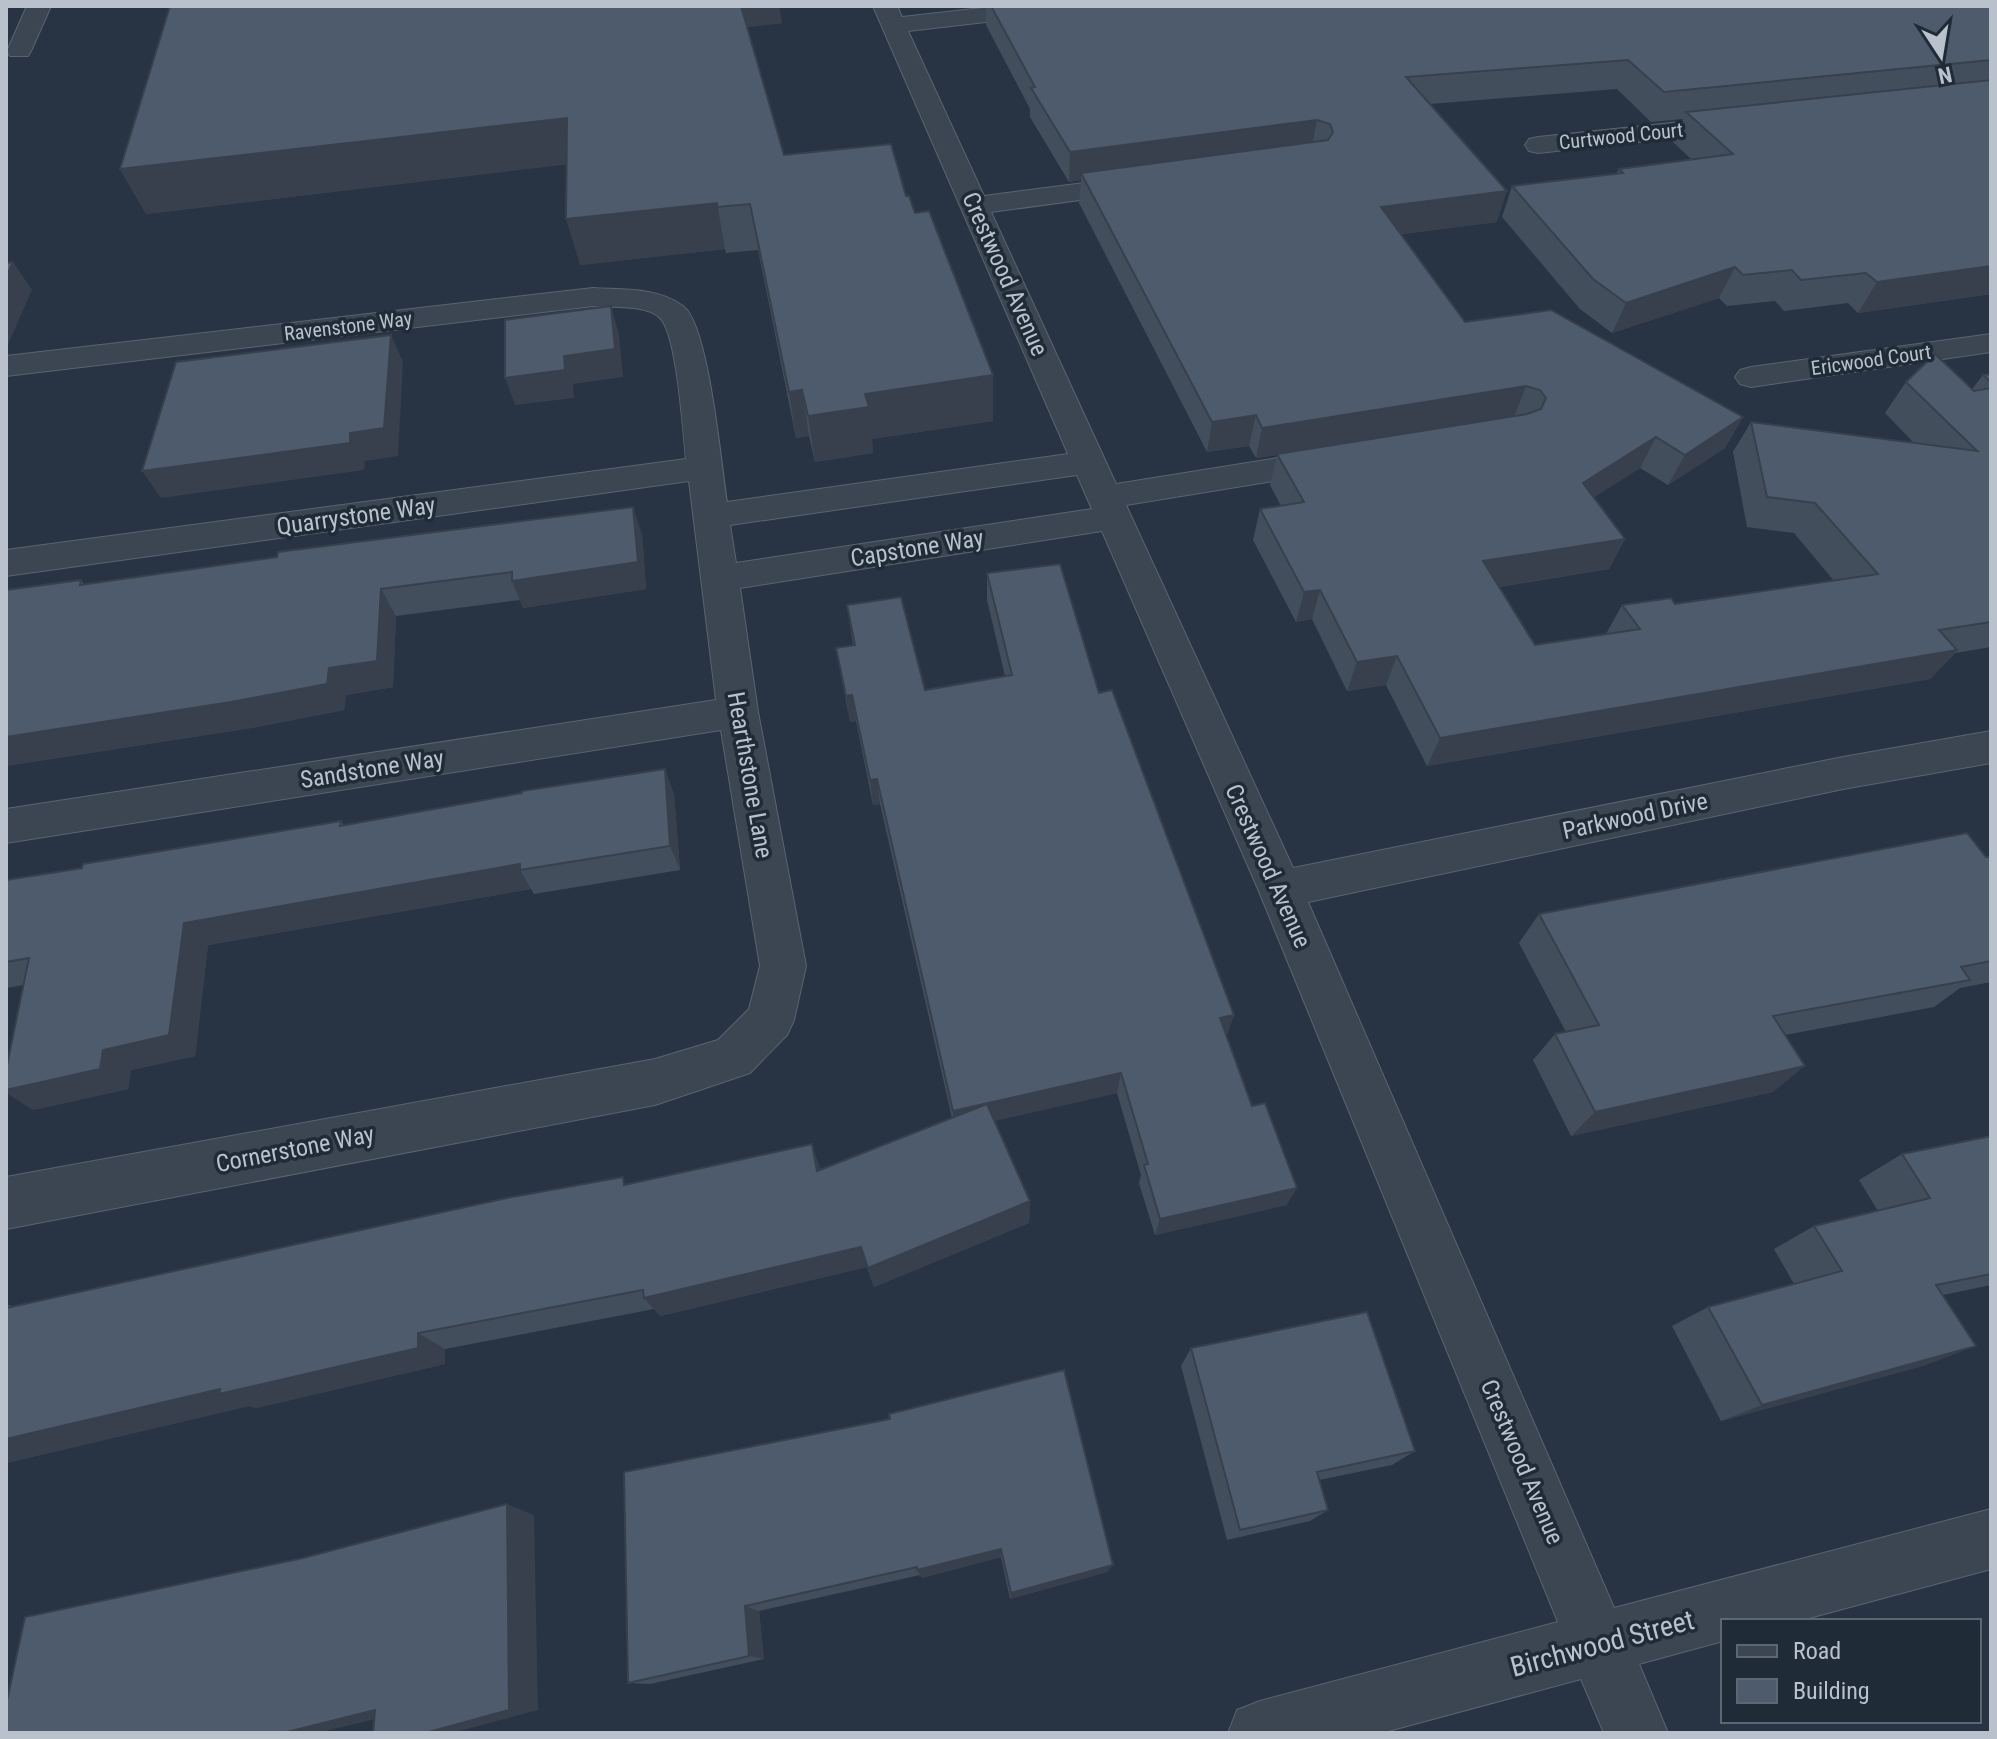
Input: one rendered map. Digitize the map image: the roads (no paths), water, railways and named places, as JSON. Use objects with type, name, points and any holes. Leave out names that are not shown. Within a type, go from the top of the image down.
[{"type":"street","points":[[19,51],[39,6]]},
{"type":"street","points":[[889,16],[1062,6]]},
{"type":"street","name":"Crestwood Avenue","points":[[889,16],[1280,889],[1636,1733]]},
{"type":"street","name":"Curtwood Court","points":[[1538,145],[1757,122]]},
{"type":"street","points":[[975,206],[1158,181]]},
{"type":"street","name":"Ravenstone Way","points":[[6,366],[593,297],[653,302],[674,313],[680,326]]},
{"type":"street","name":"Hearthstone Lane","points":[[584,1095],[655,1082],[733,1057],[770,1020],[783,966],[738,712],[687,341],[680,326]]},
{"type":"street","name":"Ericwood Court","points":[[1751,377],[1991,343]]},
{"type":"street","points":[[712,516],[1103,492],[1373,454]]},
{"type":"street","name":"Quarrystone Way","points":[[6,563],[705,468]]},
{"type":"street","name":"Capstone Way","points":[[720,578],[1103,492]]},
{"type":"street","name":"Sandstone Way","points":[[6,826],[738,712]]},
{"type":"street","name":"Parkwood Drive","points":[[1280,889],[1843,773],[1991,747]]},
{"type":"street","name":"Cornerstone Way","points":[[6,1203],[584,1095]]},
{"type":"street","name":"Birchwood Street","points":[[1260,1733],[1991,1539]]}]
